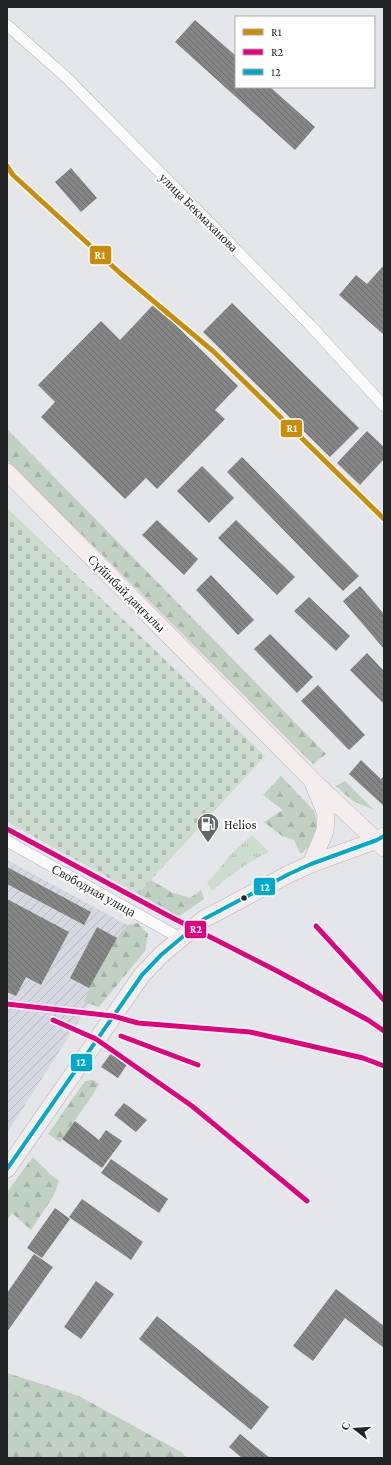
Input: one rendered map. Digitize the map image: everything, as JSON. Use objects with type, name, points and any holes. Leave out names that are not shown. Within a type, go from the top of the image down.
[{"type":"main road","name":"Сүйінбай даңғылы","points":[[7,472],[313,781],[382,841]]},
{"type":"main road","points":[[311,864],[325,831],[326,814],[313,781]]},
{"type":"main road","points":[[7,1169],[142,975],[180,938],[204,919],[311,864],[382,841]]},
{"type":"street","name":"улица Бекмаханова","points":[[7,25],[73,84],[310,325],[384,406]]},
{"type":"street","name":"Свободная улица","points":[[7,841],[180,938]]},
{"type":"shaded area","points":[[7,860],[133,928],[89,1005],[7,1133]]},
{"type":"green space","points":[[7,429],[326,754],[313,764],[7,460]]},
{"type":"green space","points":[[7,508],[265,756],[138,894],[7,822]]},
{"type":"green space","points":[[281,776],[314,811],[317,823],[315,836],[309,847],[302,853],[300,853],[294,840],[282,836],[264,822],[283,810],[263,795]]},
{"type":"green space","points":[[345,781],[374,810],[353,801],[336,786]]},
{"type":"green space","points":[[252,835],[269,852],[239,869],[212,891],[207,883],[233,852]]},
{"type":"green space","points":[[151,880],[171,892],[190,898],[201,890],[204,899],[178,917],[138,894]]},
{"type":"green space","points":[[138,923],[148,934],[145,951],[99,1007],[84,1002],[97,972],[114,943],[127,925]]},
{"type":"green space","points":[[93,1080],[99,1084],[60,1142],[48,1134],[85,1081]]},
{"type":"green space","points":[[33,1157],[59,1181],[54,1195],[31,1230],[12,1213],[7,1220],[7,1192]]},
{"type":"green space","points":[[7,1373],[79,1396],[181,1452],[187,1458],[7,1458]]},
{"type":"building","points":[[195,20],[235,55],[235,88],[271,88],[315,127],[295,150],[175,42]]},
{"type":"building","points":[[71,168],[97,198],[81,212],[55,182]]},
{"type":"building","points":[[384,265],[383,334],[339,295],[356,275],[367,284]]},
{"type":"building","points":[[232,303],[359,428],[330,457],[203,332]]},
{"type":"building","points":[[154,304],[238,386],[215,410],[225,419],[157,489],[146,478],[125,499],[41,417],[55,402],[38,385],[101,321],[120,340]]},
{"type":"building","points":[[367,431],[384,447],[384,459],[360,485],[337,463]]},
{"type":"building","points":[[242,457],[359,576],[343,591],[227,472]]},
{"type":"building","points":[[202,466],[234,498],[209,523],[177,491]]},
{"type":"building","points":[[157,520],[198,559],[184,575],[142,535]]},
{"type":"building","points":[[236,520],[295,577],[277,595],[218,538]]},
{"type":"building","points":[[211,575],[254,620],[238,635],[196,590]]},
{"type":"building","points":[[360,586],[384,614],[384,649],[343,601]]},
{"type":"building","points":[[309,597],[350,636],[336,651],[294,611]]},
{"type":"building","points":[[270,634],[313,677],[297,693],[254,649]]},
{"type":"building","points":[[367,653],[384,671],[384,704],[350,670]]},
{"type":"building","points":[[318,685],[365,735],[349,750],[301,701]]},
{"type":"building","points":[[361,760],[381,779],[384,776],[384,806],[349,774]]},
{"type":"building","points":[[7,867],[91,912],[84,925],[7,884]]},
{"type":"building","points":[[7,899],[69,932],[41,985],[26,977],[16,996],[7,992]]},
{"type":"building","points":[[97,927],[117,938],[89,988],[70,978]]},
{"type":"building","points":[[112,1052],[128,1063],[118,1078],[101,1067]]},
{"type":"building","points":[[124,1103],[147,1120],[136,1132],[114,1115]]},
{"type":"building","points":[[75,1121],[99,1140],[106,1130],[122,1141],[102,1168],[62,1139]]},
{"type":"building","points":[[111,1159],[168,1199],[159,1213],[101,1173]]},
{"type":"building","points":[[82,1199],[143,1242],[131,1260],[69,1217]]},
{"type":"building","points":[[55,1208],[70,1219],[42,1258],[27,1248]]},
{"type":"building","points":[[34,1254],[53,1267],[7,1332],[7,1293]]},
{"type":"building","points":[[96,1281],[114,1294],[81,1339],[64,1327]]},
{"type":"building","points":[[336,1289],[384,1326],[384,1348],[345,1318],[313,1361],[293,1346]]},
{"type":"building","points":[[157,1316],[269,1407],[251,1430],[139,1339]]},
{"type":"building","points":[[240,1434],[270,1458],[242,1458],[229,1447]]},
{"type":"transit line","name":"R1","points":[[7,166],[13,175],[120,273],[214,352],[384,519]]},
{"type":"transit line","name":"R2","points":[[7,829],[167,915],[277,971],[368,1020],[384,1031]]},
{"type":"transit line","name":"12","points":[[7,1169],[142,975],[161,955],[204,919],[289,874],[384,836]]},
{"type":"transit line","name":"R2","points":[[316,926],[384,1000]]},
{"type":"transit line","name":"R2","points":[[7,1004],[113,1016],[138,1023],[250,1032],[363,1058],[384,1066]]},
{"type":"transit line","name":"R2","points":[[53,1020],[96,1039],[192,1106],[307,1201]]},
{"type":"transit line","name":"R2","points":[[121,1036],[198,1065]]},
{"type":"place","name":"Helios","points":[[208,844]]}]
